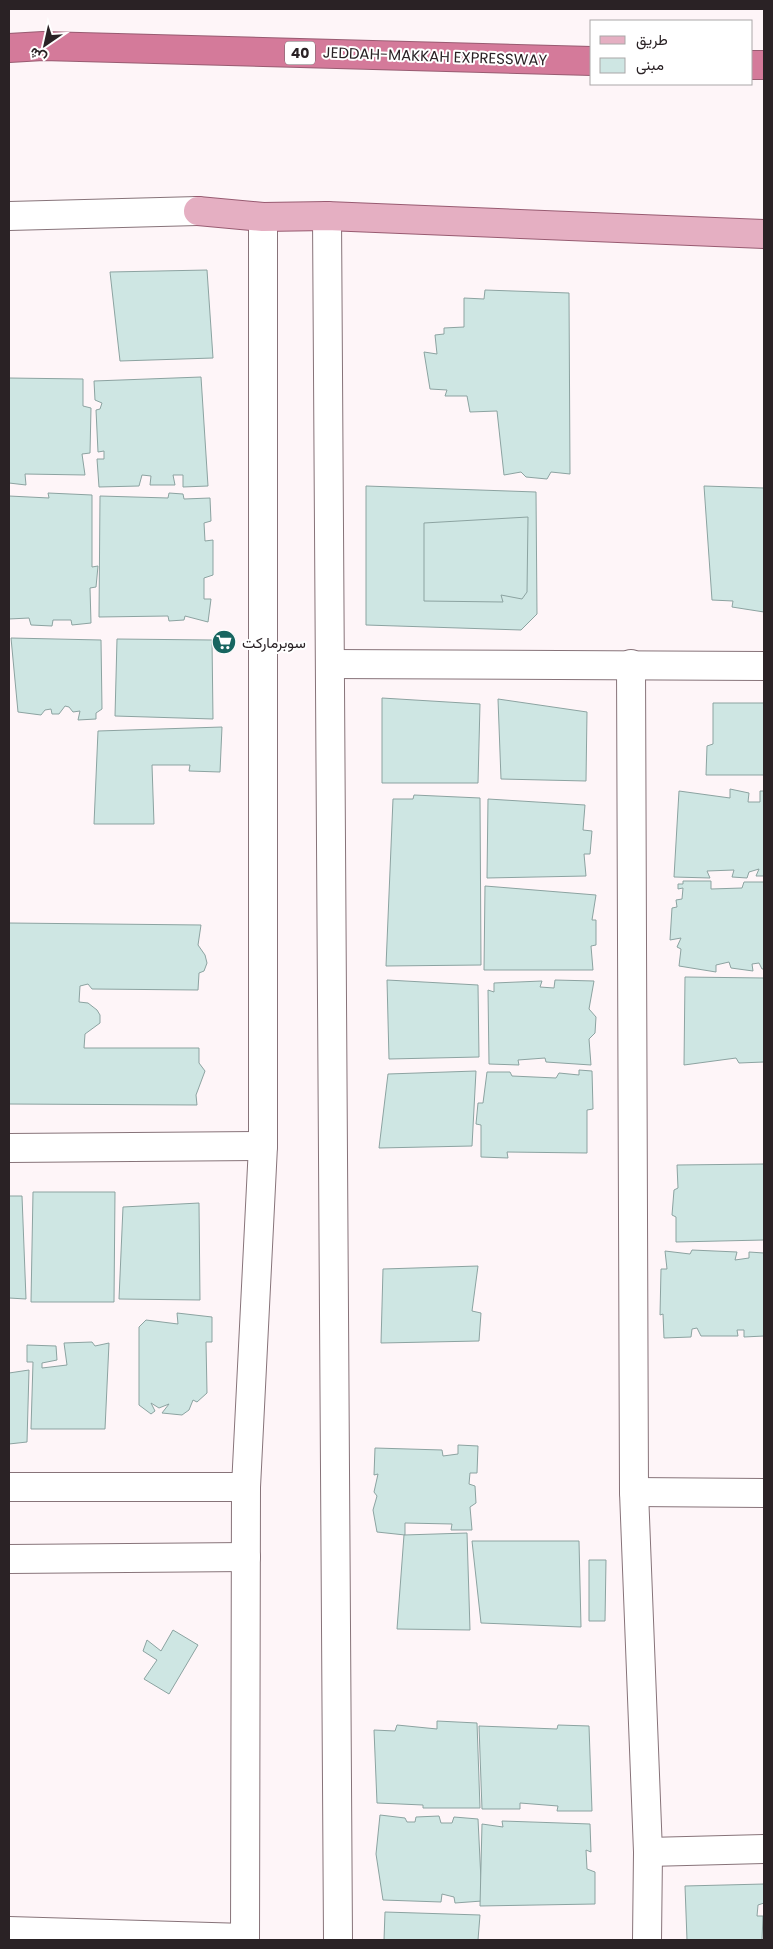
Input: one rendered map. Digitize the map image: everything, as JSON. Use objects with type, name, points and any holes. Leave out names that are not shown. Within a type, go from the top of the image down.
[{"type":"highway","name":"JEDDAH-MAKKAH EXPRESSWAY","points":[[9,48],[43,46],[590,61]]},
{"type":"main road","points":[[198,211],[263,217],[327,216],[764,234]]},
{"type":"street","points":[[9,216],[198,211]]},
{"type":"street","points":[[327,216],[338,1940]]},
{"type":"street","points":[[9,1931],[245,1939],[246,1486],[263,1146],[263,217]]},
{"type":"street","points":[[330,664],[764,666]]},
{"type":"street","points":[[631,664],[634,1492],[648,1852],[647,1940]]},
{"type":"street","points":[[9,1148],[263,1146]]},
{"type":"street","points":[[9,1487],[246,1486]]},
{"type":"street","points":[[634,1492],[764,1493]]},
{"type":"street","points":[[9,1559],[246,1557]]},
{"type":"street","points":[[648,1852],[764,1849]]},
{"type":"building","points":[[207,270],[213,358],[120,361],[110,272]]},
{"type":"building","points":[[485,290],[569,293],[570,474],[551,472],[547,479],[526,477],[521,472],[504,475],[497,411],[470,412],[467,396],[445,396],[447,390],[430,389],[424,352],[437,354],[435,335],[444,334],[444,328],[464,327],[464,298],[484,299]]},
{"type":"building","points":[[201,377],[208,486],[183,487],[183,475],[173,475],[175,485],[150,485],[151,476],[142,475],[139,486],[99,487],[97,459],[104,459],[104,451],[98,452],[96,410],[100,409],[102,403],[95,400],[94,381]]},
{"type":"building","points":[[9,378],[83,379],[83,406],[91,408],[90,453],[82,454],[85,475],[25,474],[26,485],[9,483]]},
{"type":"building","points":[[366,486],[536,492],[537,614],[521,630],[366,625]]},
{"type":"building","points":[[704,486],[764,488],[764,612],[732,607],[733,601],[712,600]]},
{"type":"building","points":[[48,493],[92,495],[92,567],[98,566],[96,587],[90,588],[91,623],[72,625],[71,620],[53,620],[52,626],[31,625],[29,618],[9,619],[9,496],[49,498]]},
{"type":"building","points":[[169,493],[183,494],[184,499],[210,498],[211,521],[204,523],[205,541],[213,540],[213,575],[204,578],[204,599],[211,599],[208,622],[185,616],[184,620],[169,621],[168,616],[99,617],[100,496],[168,498]]},
{"type":"building","points":[[528,517],[527,592],[522,599],[501,595],[503,602],[424,601],[424,523]]},
{"type":"building","points":[[11,638],[101,640],[102,709],[96,713],[96,719],[78,720],[80,711],[73,712],[69,707],[65,706],[59,714],[52,714],[51,709],[45,710],[41,715],[18,712]]},
{"type":"building","points":[[117,639],[212,640],[213,719],[115,716]]},
{"type":"building","points":[[382,698],[480,704],[478,783],[382,783]]},
{"type":"building","points":[[498,699],[587,712],[586,781],[501,779]]},
{"type":"building","points":[[713,703],[764,703],[764,775],[706,775],[707,746],[713,744]]},
{"type":"building","points":[[222,727],[220,772],[189,771],[190,765],[152,765],[154,824],[94,824],[98,731]]},
{"type":"building","points":[[730,789],[749,793],[748,802],[760,802],[760,791],[764,791],[764,876],[756,876],[759,869],[749,872],[747,878],[732,877],[734,870],[707,871],[710,878],[674,877],[679,791],[730,798]]},
{"type":"building","points":[[414,795],[480,798],[481,965],[386,966],[393,799],[413,799]]},
{"type":"building","points":[[488,799],[585,805],[583,830],[592,831],[590,854],[584,854],[586,876],[487,878]]},
{"type":"building","points":[[683,881],[711,881],[711,889],[742,888],[744,882],[764,882],[764,969],[762,969],[759,963],[752,964],[753,971],[731,968],[729,962],[716,965],[716,972],[679,966],[681,949],[677,947],[681,938],[670,940],[672,908],[677,907],[676,900],[682,899],[683,888],[678,889],[678,884],[683,884]]},
{"type":"building","points":[[485,886],[596,895],[592,920],[596,920],[596,945],[591,946],[593,970],[484,970]]},
{"type":"building","points":[[9,923],[201,925],[198,945],[205,955],[207,963],[204,971],[199,973],[198,990],[92,989],[88,984],[80,986],[79,1002],[88,1003],[100,1015],[100,1023],[85,1034],[84,1048],[199,1048],[199,1063],[205,1071],[196,1095],[197,1105],[9,1104]]},
{"type":"building","points":[[685,977],[764,978],[764,1062],[739,1063],[736,1058],[684,1065]]},
{"type":"building","points":[[387,980],[478,985],[479,1057],[389,1059]]},
{"type":"building","points":[[555,980],[594,981],[589,1009],[596,1017],[595,1033],[589,1039],[591,1065],[546,1062],[545,1058],[518,1060],[519,1065],[489,1064],[488,990],[494,992],[494,983],[542,981],[540,987],[554,988]]},
{"type":"building","points":[[579,1070],[592,1071],[593,1109],[587,1110],[587,1153],[507,1152],[508,1158],[481,1157],[481,1125],[476,1124],[478,1103],[483,1103],[487,1072],[510,1072],[512,1076],[556,1078],[559,1073],[579,1075]]},
{"type":"building","points":[[476,1071],[472,1146],[379,1148],[388,1074]]},
{"type":"building","points":[[764,1164],[764,1240],[676,1242],[676,1217],[672,1215],[674,1190],[678,1188],[677,1165]]},
{"type":"building","points":[[33,1192],[115,1192],[114,1302],[31,1302]]},
{"type":"building","points":[[9,1196],[22,1196],[26,1299],[9,1298]]},
{"type":"building","points":[[199,1203],[200,1300],[119,1299],[123,1207]]},
{"type":"building","points":[[692,1250],[737,1252],[735,1260],[749,1258],[749,1252],[764,1253],[764,1336],[744,1337],[744,1330],[737,1330],[738,1336],[701,1336],[697,1328],[692,1329],[691,1337],[664,1338],[663,1314],[660,1315],[661,1269],[667,1269],[665,1251],[690,1254]]},
{"type":"building","points":[[478,1266],[472,1311],[481,1313],[479,1341],[381,1343],[383,1269]]},
{"type":"building","points":[[177,1313],[212,1317],[212,1342],[206,1342],[207,1393],[197,1402],[193,1400],[189,1410],[182,1415],[162,1413],[169,1404],[159,1408],[151,1403],[155,1411],[151,1414],[139,1405],[139,1327],[146,1320],[178,1324]]},
{"type":"building","points":[[92,1342],[95,1346],[109,1343],[105,1429],[31,1429],[33,1362],[27,1362],[27,1345],[56,1346],[57,1360],[42,1363],[42,1368],[67,1365],[64,1343]]},
{"type":"building","points":[[29,1370],[27,1442],[9,1444],[9,1373]]},
{"type":"building","points":[[458,1445],[478,1446],[477,1473],[470,1473],[469,1484],[475,1486],[476,1503],[470,1507],[472,1530],[451,1530],[452,1524],[405,1523],[405,1535],[377,1532],[373,1510],[377,1496],[374,1492],[378,1474],[374,1475],[375,1448],[442,1450],[443,1456],[458,1454]]},
{"type":"building","points":[[467,1533],[470,1630],[397,1629],[404,1535]]},
{"type":"building","points":[[472,1541],[579,1541],[581,1627],[481,1623]]},
{"type":"building","points":[[589,1560],[606,1560],[605,1621],[589,1621]]},
{"type":"building","points":[[173,1630],[198,1645],[169,1694],[144,1679],[157,1660],[143,1651],[147,1640],[161,1651]]},
{"type":"building","points":[[437,1721],[477,1723],[480,1808],[423,1808],[423,1805],[377,1803],[374,1730],[395,1731],[397,1725],[437,1729]]},
{"type":"building","points":[[558,1725],[589,1726],[592,1811],[557,1811],[558,1806],[520,1803],[520,1809],[482,1809],[479,1726],[557,1729]]},
{"type":"building","points":[[380,1815],[405,1818],[407,1822],[415,1822],[416,1817],[439,1816],[441,1823],[452,1823],[454,1817],[478,1819],[482,1901],[455,1903],[454,1897],[442,1894],[441,1902],[383,1900],[376,1854]]},
{"type":"building","points":[[502,1821],[590,1824],[591,1852],[586,1850],[587,1869],[595,1872],[595,1904],[480,1906],[482,1824],[503,1827]]},
{"type":"building","points":[[764,1884],[764,1903],[758,1905],[757,1916],[763,1916],[762,1940],[687,1940],[685,1886]]},
{"type":"building","points":[[385,1912],[480,1915],[478,1940],[384,1940]]},
{"type":"place","name":"سوبرماركت","points":[[224,642]]}]
